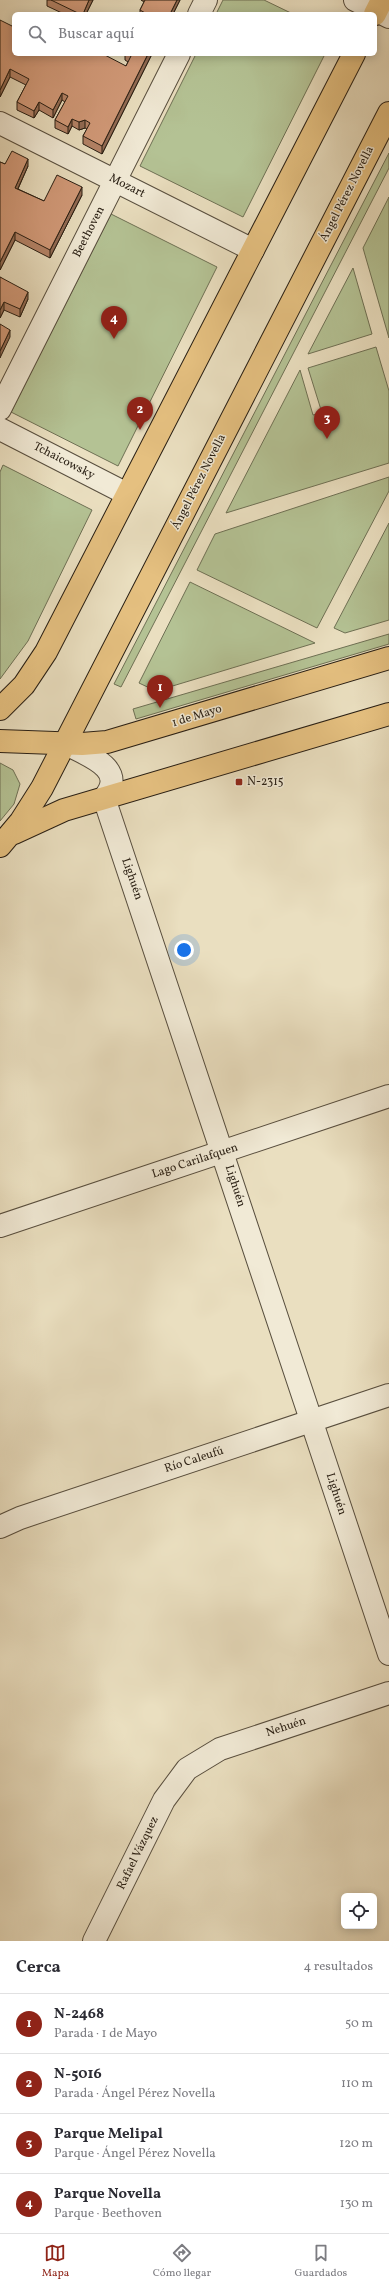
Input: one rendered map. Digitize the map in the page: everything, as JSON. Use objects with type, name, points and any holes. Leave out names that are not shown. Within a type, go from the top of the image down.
[{"type":"main road","points":[[0,709],[24,685],[39,663],[353,56]]},
{"type":"main road","name":"Ángel Pérez Novella","points":[[4,841],[42,788],[389,113]]},
{"type":"main road","name":"1 de Mayo","points":[[0,741],[99,743],[115,740],[389,658]]},
{"type":"main road","points":[[4,841],[50,816],[104,798],[389,714]]},
{"type":"street","points":[[200,12],[206,0]]},
{"type":"street","points":[[355,0],[380,10]]},
{"type":"street","name":"Beethoven","points":[[0,409],[178,56]]},
{"type":"street","name":"Mozart","points":[[0,122],[253,250]]},
{"type":"street","name":"Tchaicowsky","points":[[0,429],[127,494]]},
{"type":"street","points":[[64,743],[101,763],[109,770],[112,786],[104,798]]},
{"type":"street","name":"Lighuén","points":[[104,798],[224,1152],[389,1654]]},
{"type":"street","name":"Lago Carilafquen","points":[[0,1226],[389,1096]]},
{"type":"street","name":"Río Caleufú","points":[[0,1527],[20,1518],[389,1395]]},
{"type":"street","name":"Nehuén","points":[[187,1769],[220,1749],[389,1693]]},
{"type":"street","name":"Rafael Vázquez","points":[[94,1941],[164,1800],[187,1769]]},
{"type":"green space","points":[[223,0],[264,0],[289,12],[217,12]]},
{"type":"green space","points":[[195,56],[324,56],[243,217],[140,166]]},
{"type":"green space","points":[[389,153],[389,168],[121,687],[114,684]]},
{"type":"green space","points":[[389,197],[389,338],[363,248]]},
{"type":"green space","points":[[111,214],[217,267],[118,466],[11,412]]},
{"type":"green space","points":[[353,268],[372,334],[308,354]]},
{"type":"green space","points":[[376,347],[389,391],[389,463],[226,513],[300,370],[313,415],[322,413],[308,368]]},
{"type":"green space","points":[[3,465],[92,510],[28,641],[0,679],[0,472]]},
{"type":"green space","points":[[389,477],[389,491],[317,628],[197,570],[215,534]]},
{"type":"green space","points":[[389,523],[389,620],[345,633],[334,628]]},
{"type":"green space","points":[[190,582],[315,643],[156,691],[139,683]]},
{"type":"green space","points":[[389,634],[389,644],[136,719],[133,709]]},
{"type":"green space","points":[[0,763],[13,770],[20,784],[14,804],[0,821]]},
{"type":"building","points":[[51,0],[89,0],[84,12],[76,12]]},
{"type":"building","points":[[145,0],[177,0],[171,12],[144,12],[140,10]]},
{"type":"building","points":[[0,20],[12,26],[12,56],[107,56],[126,66],[131,56],[147,56],[102,146],[83,136],[90,123],[85,120],[79,122],[72,119],[68,127],[55,120],[68,96],[62,93],[53,110],[39,102],[34,111],[17,102],[29,79],[10,69],[0,90]]},
{"type":"building","points":[[12,151],[28,159],[15,188],[44,201],[57,175],[82,187],[50,250],[15,232],[0,262],[0,162],[5,164]]},
{"type":"building","points":[[0,277],[28,292],[20,309],[4,302],[0,310]]},
{"type":"building","points":[[0,324],[10,330],[0,351]]},
{"type":"place","name":"Parque Novella","points":[[114,339]]},
{"type":"place","name":"N-5016","points":[[140,430]]},
{"type":"place","name":"Parque Melipal","points":[[327,439]]},
{"type":"place","name":"N-2468","points":[[160,708]]},
{"type":"place","name":"N-2315","points":[[239,782]]}]
